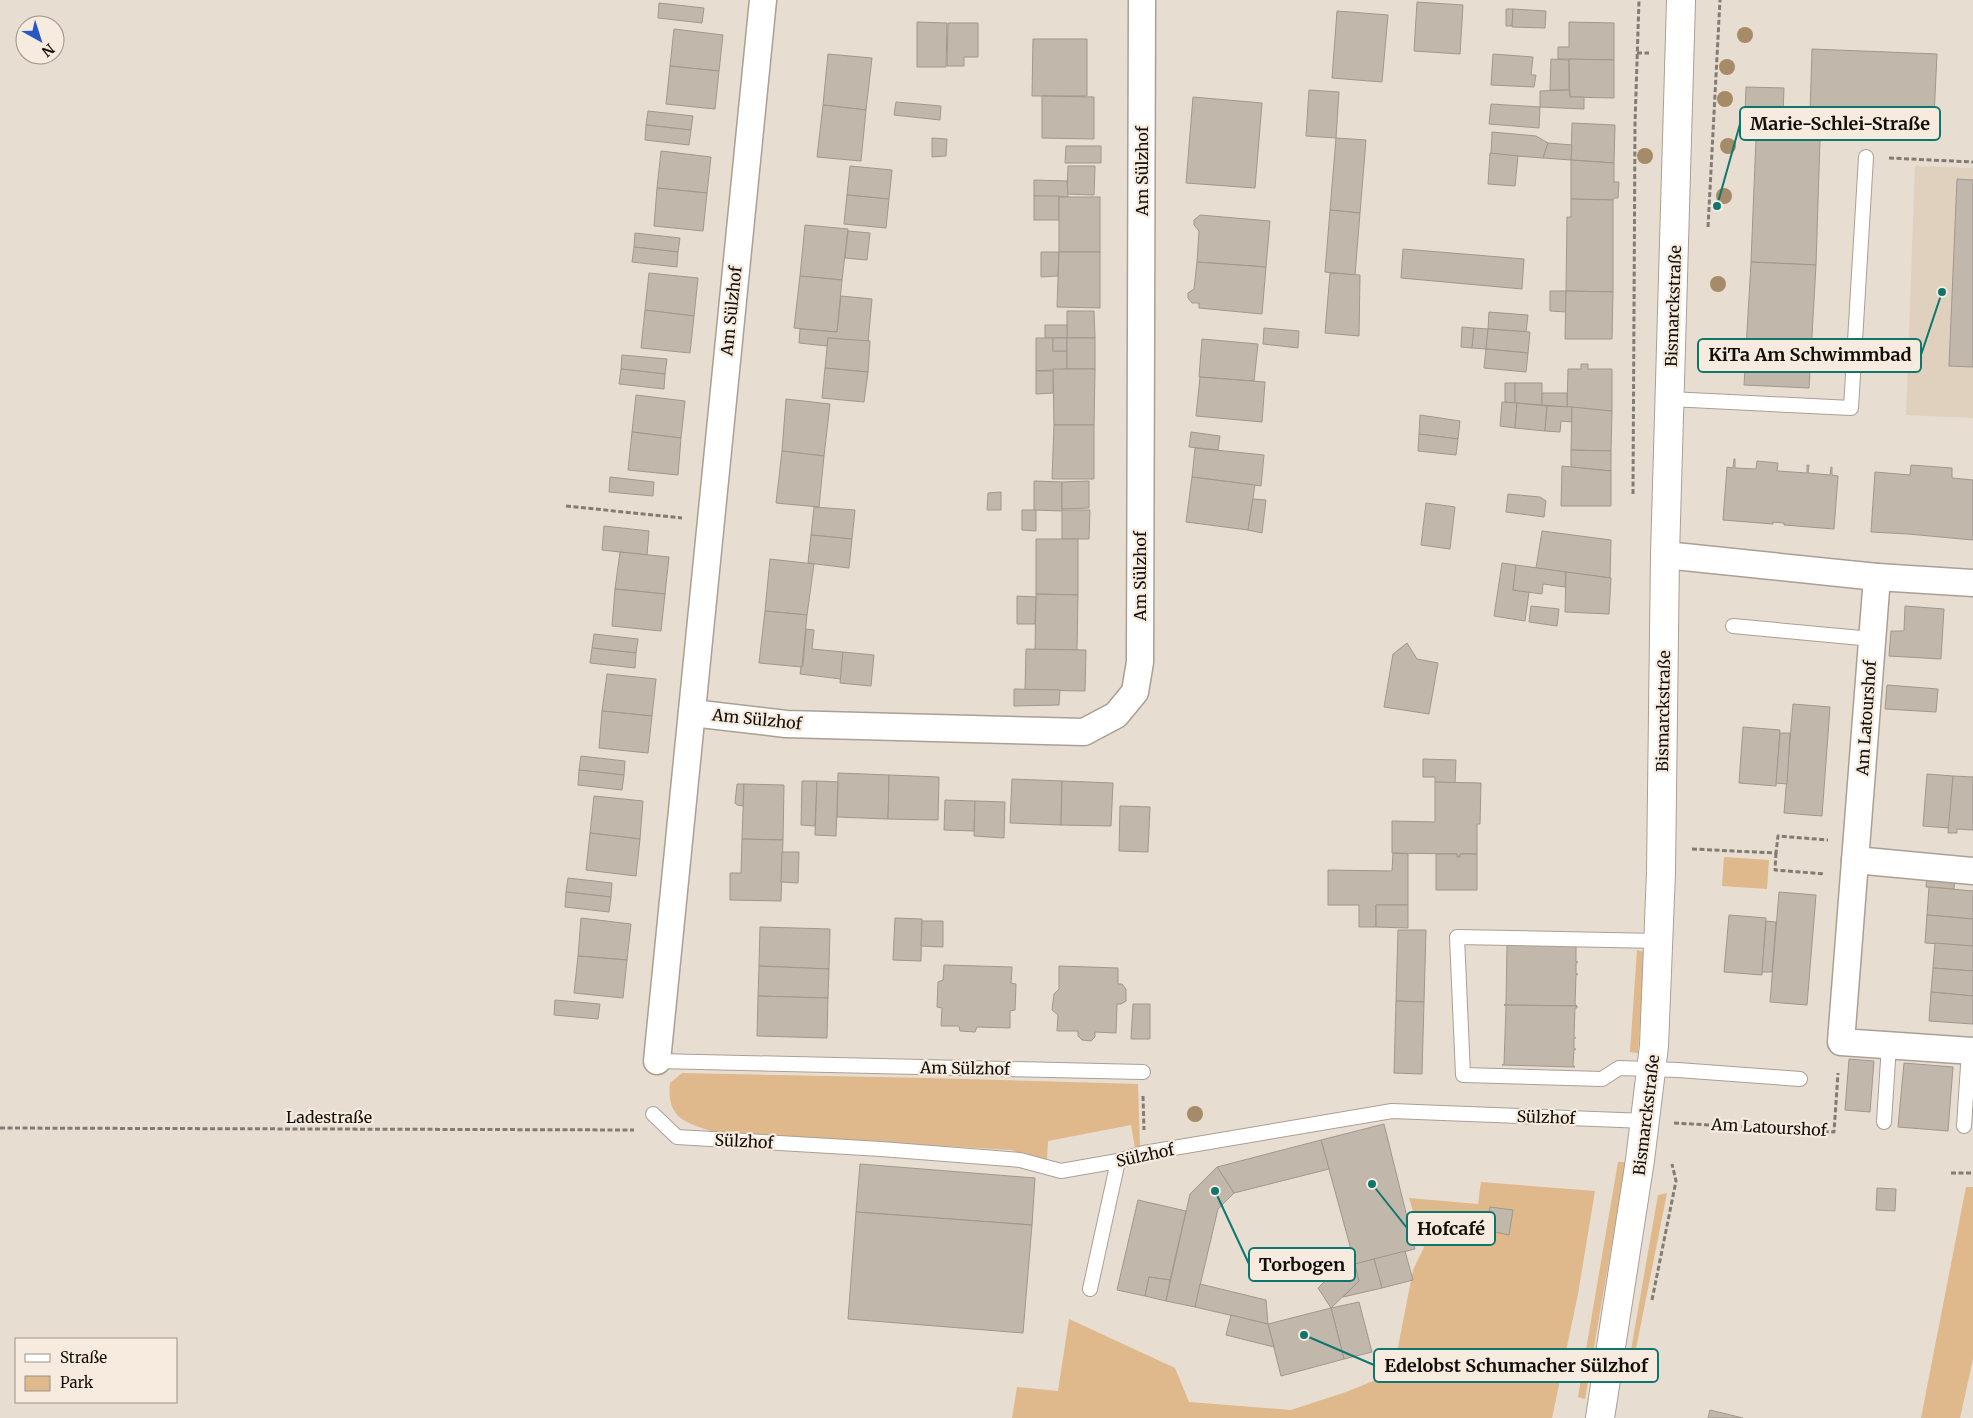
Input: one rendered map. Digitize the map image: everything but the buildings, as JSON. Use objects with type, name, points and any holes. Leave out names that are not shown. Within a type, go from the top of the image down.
[{"type":"street","name":"Am Sülzhof","points":[[657,1061],[763,0]]},
{"type":"street","name":"Am Sülzhof","points":[[692,713],[786,724],[1084,732],[1116,715],[1135,692],[1140,652],[1142,0]]},
{"type":"street","name":"Bismarckstraße","points":[[1600,1418],[1653,1069],[1662,847],[1665,555],[1681,0]]},
{"type":"street","points":[[1665,555],[1877,576],[1973,583]]},
{"type":"street","name":"Am Latourshof","points":[[1841,1042],[1877,576]]},
{"type":"street","points":[[1855,859],[1973,871]]},
{"type":"street","points":[[1841,1042],[1971,1051]]},
{"type":"lane","points":[[1670,399],[1851,408],[1866,157]]},
{"type":"lane","points":[[1733,626],[1872,639]]},
{"type":"lane","points":[[1658,941],[1457,937],[1463,1075],[1602,1080],[1619,1068],[1800,1079]]},
{"type":"lane","points":[[1884,1122],[1889,1046]]},
{"type":"lane","points":[[1964,1126],[1971,1051]]},
{"type":"lane","name":"Am Sülzhof","points":[[657,1061],[1143,1072]]},
{"type":"lane","name":"Sülzhof","points":[[653,1114],[677,1137],[1020,1160],[1061,1171],[1118,1161],[1144,1153],[1392,1111],[1646,1121]]},
{"type":"lane","points":[[1090,1288],[1118,1161]]},
{"type":"path","points":[[1633,495],[1635,134],[1639,0]]},
{"type":"path","points":[[1866,157],[1973,162]]},
{"type":"path","points":[[566,506],[710,522]]},
{"type":"path","points":[[1778,836],[1855,859],[1775,870],[1778,836]]},
{"type":"path","points":[[1662,847],[1776,853]]},
{"type":"path","name":"Am Latourshof","points":[[1646,1121],[1834,1132],[1841,1042]]},
{"type":"path","points":[[1143,1072],[1144,1153]]},
{"type":"path","name":"Ladestraße","points":[[0,1128],[634,1130],[653,1114]]},
{"type":"path","points":[[1951,1172],[1973,1173]]},
{"type":"shaded area","points":[[1915,166],[1973,168],[1973,418],[1906,415]]},
{"type":"green space","points":[[1724,857],[1769,860],[1767,889],[1722,886]]},
{"type":"green space","points":[[1637,950],[1645,952],[1638,1053],[1630,1052]]},
{"type":"green space","points":[[682,1073],[1138,1084],[1140,1148],[1135,1148],[1131,1125],[1048,1141],[1047,1161],[1011,1150],[717,1133],[688,1123],[675,1113],[670,1096],[670,1083]]},
{"type":"green space","points":[[1618,1162],[1626,1162],[1585,1399],[1578,1397]]},
{"type":"green space","points":[[1481,1182],[1595,1191],[1578,1294],[1552,1418],[1012,1418],[1017,1387],[1058,1391],[1069,1319],[1175,1368],[1189,1402],[1291,1410],[1346,1392],[1393,1373],[1413,1270],[1424,1247],[1409,1198],[1478,1204]]},
{"type":"green space","points":[[1966,1187],[1973,1187],[1973,1359],[1960,1418],[1921,1418]]},
{"type":"green space","points":[[1667,1193],[1631,1374],[1627,1373],[1658,1195]]},
{"type":"place","name":"Marie-Schlei-Straße","points":[[1717,206]]},
{"type":"place","name":"KiTa Am Schwimmbad","points":[[1942,292]]},
{"type":"place","name":"Hofcafé","points":[[1372,1184]]},
{"type":"place","name":"Torbogen","points":[[1215,1191]]},
{"type":"place","name":"Edelobst Schumacher Sülzhof","points":[[1304,1335]]}]
